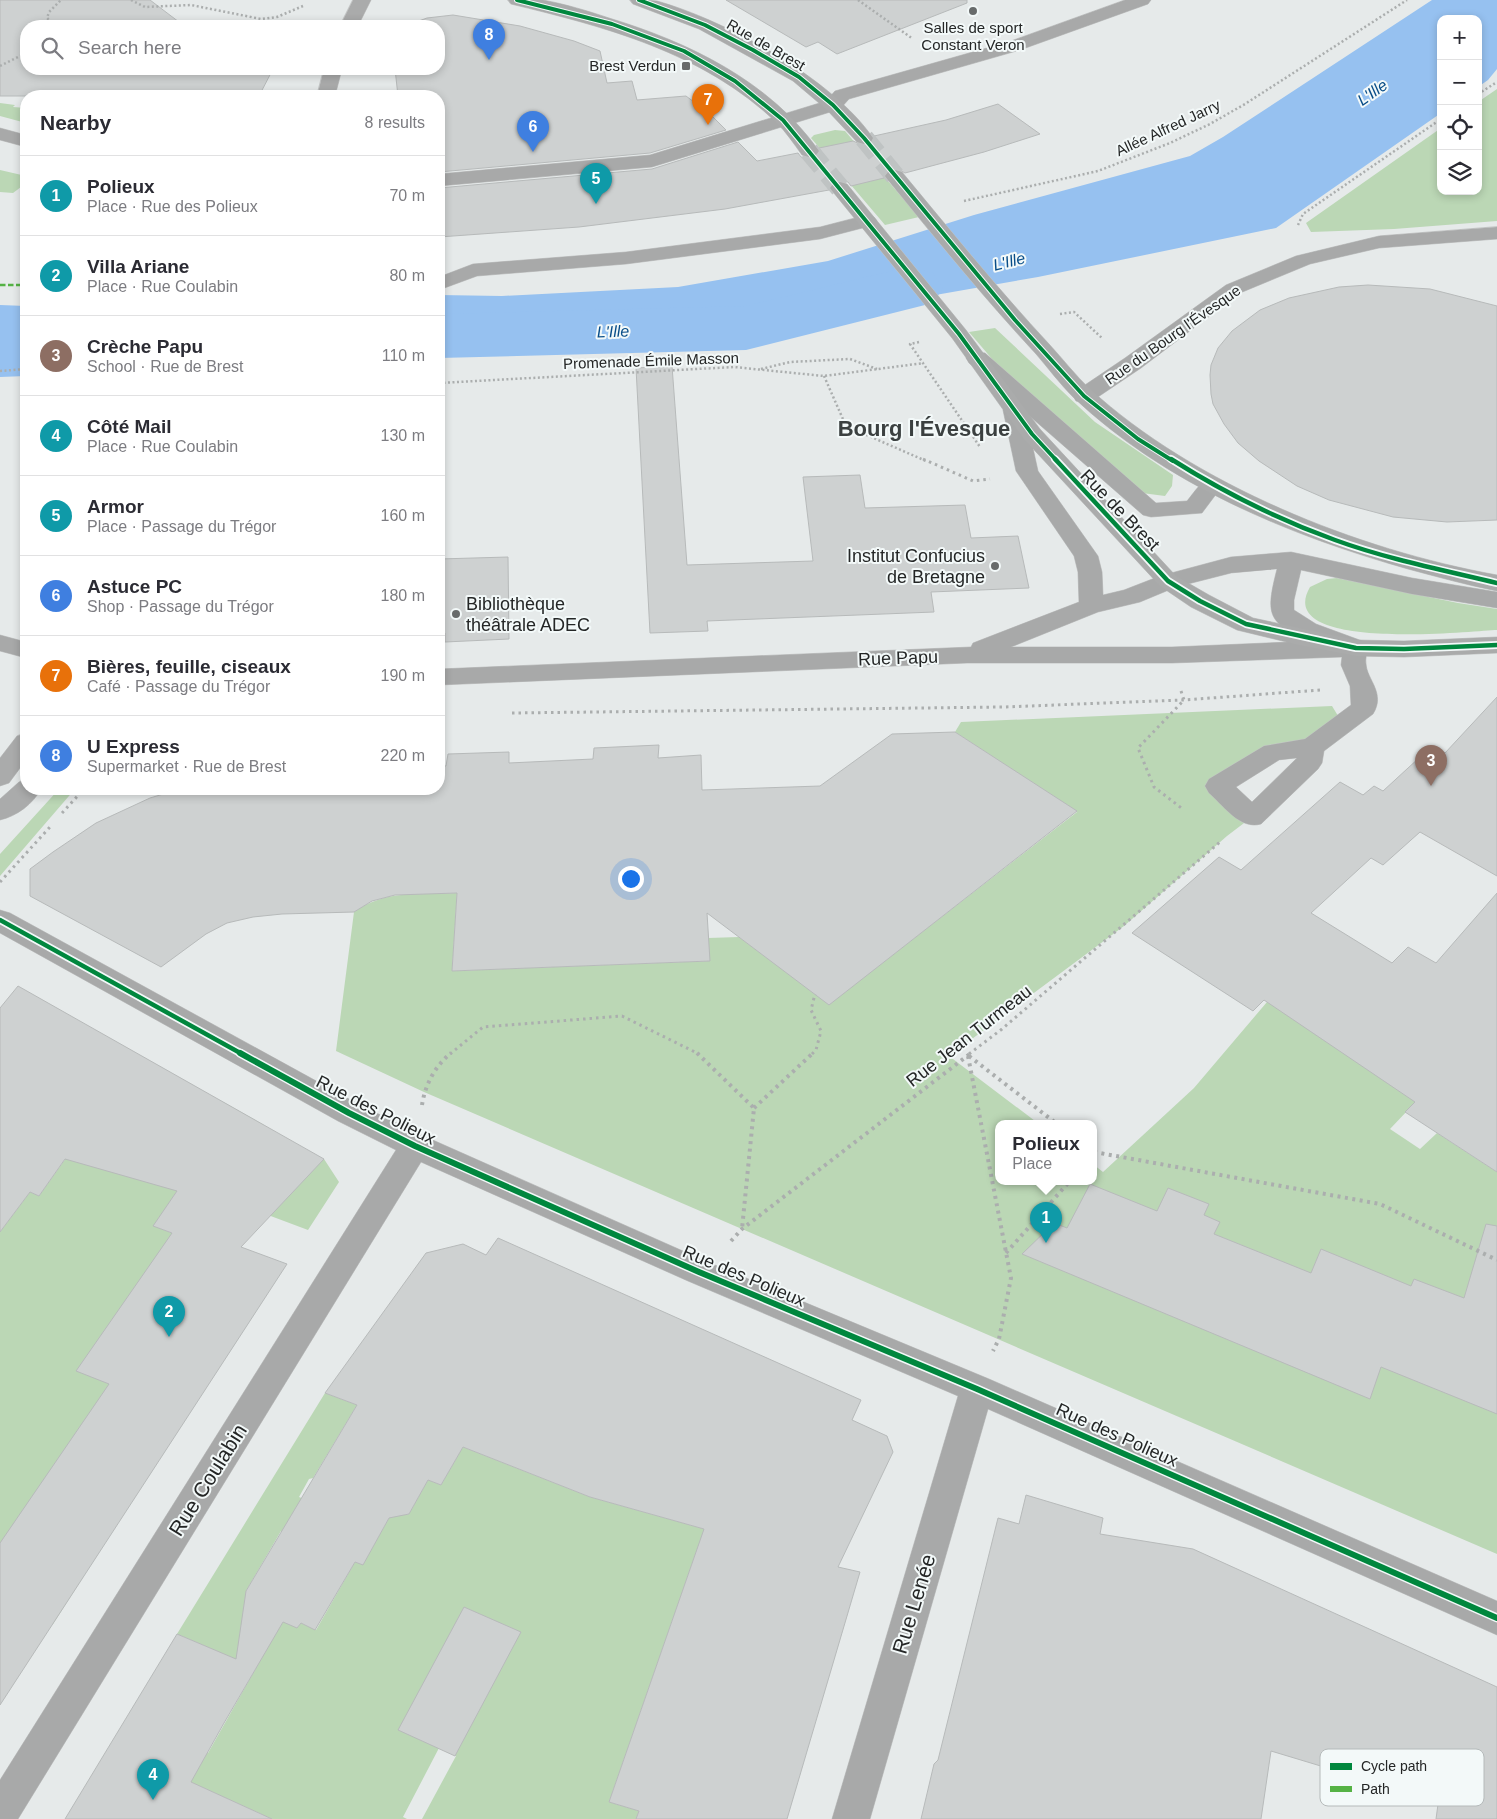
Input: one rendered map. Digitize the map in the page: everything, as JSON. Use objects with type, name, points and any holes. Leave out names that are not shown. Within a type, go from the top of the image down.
[{"type":"main road","points":[[352,20],[362,0]]},
{"type":"main road","points":[[517,0],[612,24],[684,51],[735,81],[783,120],[809,151]]},
{"type":"main road","name":"Rue de Brest","points":[[639,0],[705,26],[753,50],[799,77],[833,105],[864,138]]},
{"type":"main road","points":[[328,90],[331,75]]},
{"type":"main road","points":[[895,176],[1036,343],[1084,396],[1138,439],[1212,485],[1286,520],[1336,540],[1391,557],[1497,583]]},
{"type":"main road","name":"Rue de Brest","points":[[840,188],[959,334],[1032,434],[1168,581],[1200,601],[1246,624],[1299,637],[1356,648],[1404,649],[1497,645]]},
{"type":"main road","points":[[0,777],[20,750]]},
{"type":"main road","points":[[0,811],[22,795]]},
{"type":"street","points":[[445,179],[652,161],[833,105],[842,95],[1014,46],[1142,0]]},
{"type":"street","points":[[0,134],[20,139]]},
{"type":"street","points":[[445,282],[473,270],[626,258],[871,226]]},
{"type":"street","name":"Rue du Bourg l'Évesque","points":[[1084,396],[1134,363],[1233,289],[1303,260],[1379,242],[1497,233]]},
{"type":"street","name":"Rue de Brest","points":[[974,356],[1151,510],[1194,508],[1212,485]]},
{"type":"street","name":"Rue de Brest","points":[[1014,410],[1027,471],[1086,556],[1090,572],[1091,606]]},
{"type":"street","points":[[1291,560],[1281,608],[1285,617],[1298,625],[1356,648],[1353,665],[1363,697],[1312,746]]},
{"type":"street","points":[[967,655],[1091,606],[1131,596],[1168,581],[1231,565],[1291,560],[1412,586],[1497,600]]},
{"type":"street","points":[[0,643],[20,648]]},
{"type":"street","name":"Rue Papu","points":[[445,677],[967,655],[1172,655],[1356,648]]},
{"type":"street","name":"Rue des Polieux","points":[[0,920],[340,1108],[415,1146],[699,1272],[977,1389],[1497,1618]]},
{"type":"street","name":"Rue Coulabin","points":[[0,1814],[415,1146]]},
{"type":"street","name":"Rue Lenée","points":[[851,1819],[977,1389]]},
{"type":"path","points":[[50,20],[48,18],[49,12],[61,0]]},
{"type":"path","points":[[130,0],[144,7],[198,6],[249,19],[266,20],[281,16],[303,6]]},
{"type":"path","points":[[0,66],[20,56]]},
{"type":"path","points":[[1482,91],[1497,82]]},
{"type":"path","points":[[758,370],[790,362],[850,359],[878,369]]},
{"type":"path","points":[[0,370],[20,369]]},
{"type":"path","points":[[824,376],[846,426],[973,481],[992,479]]},
{"type":"path","points":[[508,713],[994,707],[1184,700],[1363,697]]},
{"type":"path","points":[[1184,700],[1138,748],[1154,787],[1184,811]]},
{"type":"path","points":[[58,818],[79,795]]},
{"type":"path","points":[[0,882],[52,825]]},
{"type":"path","points":[[742,1229],[754,1108],[816,1050],[821,1030],[811,1010],[815,994]]},
{"type":"path","points":[[415,1146],[424,1092],[440,1062],[483,1027],[622,1016],[699,1054],[754,1108]]},
{"type":"path","points":[[968,1056],[1052,1120]]},
{"type":"path","points":[[968,1056],[1011,1278],[999,1339],[977,1389]]},
{"type":"path","points":[[1097,1154],[1380,1204],[1497,1260]]},
{"type":"path","points":[[1006,1252],[1065,1185]]},
{"type":"green space","points":[[1497,89],[1497,221],[1394,229],[1311,232],[1306,223],[1437,131],[1437,195],[1482,195],[1482,99]]},
{"type":"green space","points":[[0,103],[20,108],[20,121],[0,116]]},
{"type":"green space","points":[[835,130],[845,131],[919,217],[885,225],[811,138],[814,135]]},
{"type":"green space","points":[[0,170],[20,175],[20,188],[13,193],[0,192]]},
{"type":"green space","points":[[995,328],[1095,422],[1173,475],[1172,486],[1165,496],[1142,493],[1016,387],[969,332]]},
{"type":"green space","points":[[1337,578],[1458,603],[1497,609],[1497,630],[1379,634],[1345,630],[1319,622],[1306,608],[1310,587],[1327,579]]},
{"type":"green space","points":[[1332,706],[1343,724],[1312,747],[1273,752],[1218,786],[1252,817],[1227,836],[1124,926],[949,1056],[1034,1120],[995,1120],[995,1185],[1097,1185],[1097,1167],[1103,1172],[1194,1088],[1267,1002],[1427,1090],[1390,1129],[1420,1149],[1437,1133],[1497,1172],[1497,1554],[424,1092],[336,1051],[354,912],[378,900],[403,895],[457,893],[452,971],[709,961],[708,938],[739,937],[829,1004],[1077,812],[955,732],[961,722]]},
{"type":"green space","points":[[54,795],[70,795],[0,876],[0,854]]},
{"type":"green space","points":[[223,1102],[264,1125],[240,1150],[177,1191],[154,1226],[174,1234],[141,1397],[83,1577],[53,1624],[0,1601],[0,1232],[30,1192],[39,1196],[88,1127],[196,1141]]},
{"type":"green space","points":[[324,1159],[339,1182],[308,1230],[249,1208]]},
{"type":"green space","points":[[325,1393],[357,1405],[313,1478],[309,1479],[299,1497],[309,1501],[290,1535],[281,1531],[246,1591],[297,1628],[301,1623],[316,1630],[355,1562],[363,1564],[393,1511],[405,1515],[409,1514],[428,1480],[441,1485],[463,1447],[590,1497],[740,1539],[692,1564],[609,1802],[639,1811],[636,1819],[422,1819],[456,1756],[439,1748],[403,1817],[407,1819],[272,1819],[188,1781],[205,1752],[208,1753],[256,1668],[177,1634]]},
{"type":"water","points":[[1432,0],[1497,0],[1497,69],[1488,80],[1482,84],[1482,15],[1437,15],[1437,116],[1276,228],[1038,277],[867,307],[791,318],[445,349],[445,295],[502,296],[678,287],[828,261],[974,215],[1190,156],[1223,137]]},
{"type":"water","points":[[0,305],[20,306],[20,376],[0,377]]},
{"type":"building","points":[[0,0],[150,0],[176,20],[20,20],[20,75],[270,75],[262,90],[20,90],[20,96],[0,96]]},
{"type":"building","points":[[726,0],[967,0],[967,3],[837,54],[818,42],[806,47]]},
{"type":"building","points":[[453,15],[520,26],[574,41],[600,51],[607,83],[632,81],[637,100],[686,96],[710,114],[726,130],[650,153],[445,171],[445,90],[397,90],[396,75],[445,75],[445,20],[422,20]]},
{"type":"building","points":[[998,104],[1040,134],[984,152],[905,173],[896,168],[887,170],[884,178],[851,186],[848,182],[839,180],[832,183],[828,188],[829,190],[725,209],[579,227],[445,237],[445,187],[652,169],[738,142],[757,161],[798,153],[801,157],[810,159],[818,156],[821,151],[819,148],[853,141],[865,146],[873,143],[874,136],[946,120]]},
{"type":"building","points":[[1368,285],[1430,289],[1497,306],[1497,520],[1447,522],[1393,517],[1329,500],[1297,486],[1259,461],[1238,443],[1224,424],[1213,404],[1210,375],[1211,365],[1218,348],[1232,331],[1260,310],[1289,298],[1339,287]]},
{"type":"building","points":[[672,366],[687,565],[813,561],[803,477],[860,475],[865,508],[965,505],[971,538],[1018,536],[1029,588],[931,592],[934,612],[707,621],[708,631],[650,633],[636,368]]},
{"type":"building","points":[[508,557],[509,639],[445,642],[445,559]]},
{"type":"building","points":[[1497,697],[1497,876],[1420,832],[1383,865],[1371,858],[1311,913],[1392,963],[1408,947],[1436,963],[1497,893],[1497,1172],[1405,1112],[1415,1102],[1264,1000],[1253,1011],[1132,933],[1219,857],[1241,870],[1340,782],[1363,795],[1374,786],[1383,791],[1432,746],[1445,753]]},
{"type":"building","points":[[955,732],[1077,811],[829,1005],[707,913],[710,961],[452,971],[457,893],[395,895],[372,901],[354,912],[282,914],[253,917],[227,923],[206,934],[161,967],[30,896],[30,869],[96,823],[160,795],[445,795],[445,766],[448,754],[509,752],[509,763],[593,759],[594,748],[659,745],[658,758],[701,755],[702,790],[820,786],[892,734]]},
{"type":"building","points":[[18,986],[324,1159],[241,1247],[287,1264],[0,1705],[0,1543],[109,1384],[76,1371],[172,1233],[153,1226],[177,1191],[65,1159],[39,1196],[30,1192],[0,1232],[0,1008]]},
{"type":"building","points":[[1089,1185],[1157,1211],[1168,1188],[1209,1204],[1204,1215],[1220,1222],[1214,1234],[1311,1273],[1321,1249],[1411,1286],[1414,1279],[1464,1298],[1486,1224],[1497,1226],[1497,1414],[1381,1367],[1370,1399],[1022,1254],[1054,1223],[1067,1228]]},
{"type":"building","points":[[498,1238],[861,1400],[852,1420],[887,1436],[893,1452],[838,1567],[860,1572],[787,1819],[636,1819],[639,1811],[609,1802],[704,1529],[590,1497],[463,1447],[441,1485],[428,1480],[409,1514],[389,1518],[363,1565],[355,1562],[315,1630],[301,1623],[297,1628],[283,1622],[191,1782],[272,1819],[65,1819],[177,1634],[236,1659],[246,1591],[357,1405],[325,1393],[426,1253],[463,1244],[486,1255]]},
{"type":"building","points":[[1026,1495],[1103,1518],[1100,1534],[1193,1549],[1497,1687],[1497,1819],[1436,1819],[1438,1806],[1484,1806],[1484,1749],[1320,1749],[1320,1766],[1271,1751],[1261,1819],[921,1819],[934,1764],[938,1760],[998,1518],[1019,1524]]},
{"type":"building","points":[[464,1607],[521,1632],[455,1756],[398,1730]]},
{"type":"waterway","name":"L'Ille","points":[[445,336],[746,328],[908,288]]},
{"type":"tunnel","points":[[864,138],[895,176]]},
{"type":"tunnel","points":[[809,151],[840,188]]},
{"type":"marked path","points":[[0,285],[20,285]]},
{"type":"cycle path","points":[[517,0],[612,24],[684,51],[735,81],[783,120],[959,334],[1032,434],[1168,581],[1200,601],[1246,624],[1299,637],[1356,648],[1404,649],[1497,645]]},
{"type":"cycle path","points":[[639,0],[705,25],[753,50],[799,77],[833,105],[864,138],[1015,320],[1084,396],[1138,439],[1212,485],[1285,520],[1336,540],[1391,557],[1497,583]]},
{"type":"cycle path","points":[[0,920],[349,1113],[415,1146],[699,1272],[977,1389],[1497,1618]]},
{"type":"place","name":"Salles de sport Constant Veron","points":[[973,11]]},
{"type":"place","name":"U Express","points":[[489,60]]},
{"type":"place","name":"Brest Verdun","points":[[686,66]]},
{"type":"place","name":"Bières, feuille, ciseaux","points":[[708,125]]},
{"type":"place","name":"Astuce PC","points":[[533,152]]},
{"type":"place","name":"Armor","points":[[596,204]]},
{"type":"place","name":"Institut Confucius de Bretagne","points":[[995,566]]},
{"type":"place","name":"Bibliothèque théâtrale ADEC","points":[[456,614]]},
{"type":"place","name":"Crèche Papu","points":[[1431,786]]},
{"type":"place","name":"Polieux","points":[[1046,1243]]},
{"type":"place","name":"Villa Ariane","points":[[169,1337]]},
{"type":"place","name":"Côté Mail","points":[[153,1800]]},
{"type":"district","name":"Bourg l'Évesque","points":[[924,428]]}]
